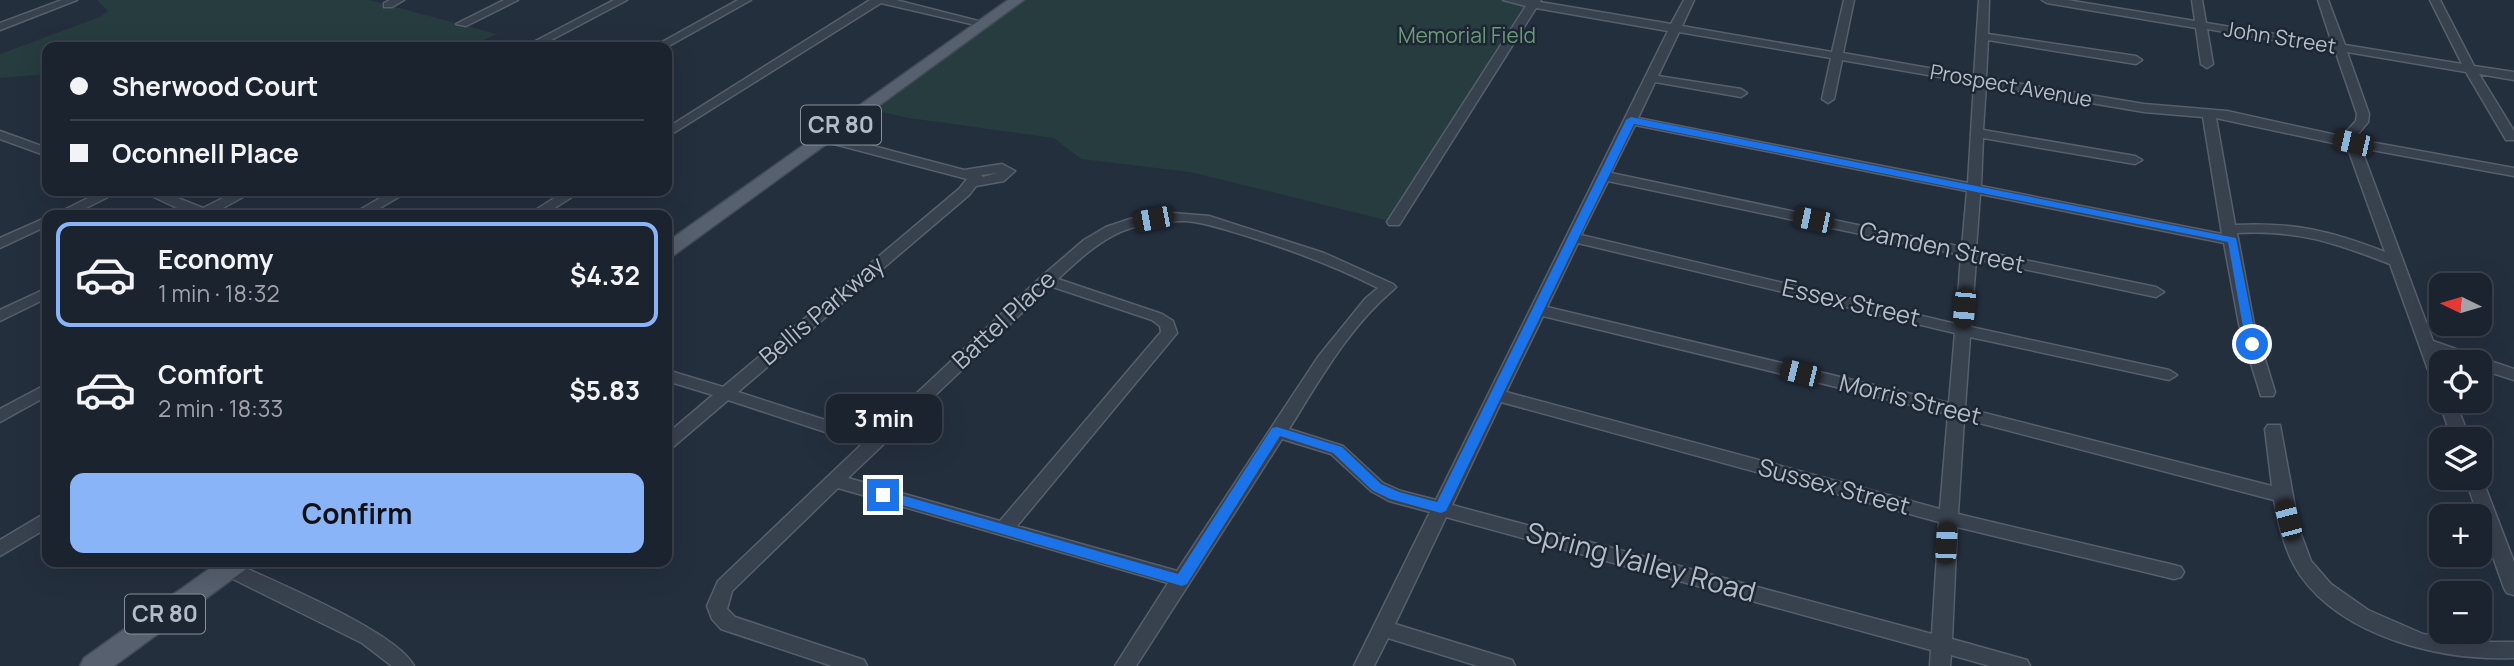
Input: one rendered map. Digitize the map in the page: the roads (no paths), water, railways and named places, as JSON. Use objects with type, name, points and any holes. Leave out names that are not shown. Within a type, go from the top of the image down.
[{"type":"main road","name":"CR 80","points":[[672,247],[1017,0]]},
{"type":"main road","name":"CR 80","points":[[94,666],[230,567]]},
{"type":"street","points":[[42,0],[59,5]]},
{"type":"street","points":[[0,27],[72,0]]},
{"type":"street","points":[[461,24],[513,0]]},
{"type":"street","points":[[540,42],[622,0]]},
{"type":"street","points":[[668,42],[746,0]]},
{"type":"street","points":[[672,130],[880,0],[984,23]]},
{"type":"street","name":"Prospect Avenue","points":[[1508,0],[1534,2],[1675,30],[2144,108],[2247,118],[2353,143],[2514,172]]},
{"type":"street","points":[[1364,666],[1689,0]]},
{"type":"street","points":[[1828,99],[1848,0]]},
{"type":"street","points":[[1940,666],[1948,518],[1974,189],[1984,0]]},
{"type":"street","name":"John Street","points":[[2048,0],[2514,76]]},
{"type":"street","points":[[2197,0],[2207,64]]},
{"type":"street","points":[[2323,0],[2363,114],[2362,122],[2351,133],[2353,143],[2429,350]]},
{"type":"street","points":[[2435,0],[2470,69],[2511,137]]},
{"type":"street","points":[[1394,222],[1534,2]]},
{"type":"street","points":[[1982,36],[2136,60]]},
{"type":"street","points":[[1651,78],[1741,93]]},
{"type":"street","points":[[2209,113],[2256,365],[2267,392]]},
{"type":"street","points":[[1631,120],[1974,189],[2232,234],[2269,227],[2303,230],[2342,240],[2395,261]]},
{"type":"street","points":[[1976,133],[2135,160]]},
{"type":"street","points":[[0,135],[42,150]]},
{"type":"street","name":"Bellis Parkway","points":[[672,439],[971,178],[824,137]]},
{"type":"street","name":"Camden Street","points":[[1604,176],[2156,292]]},
{"type":"street","points":[[72,210],[102,196]]},
{"type":"street","points":[[159,196],[192,210]]},
{"type":"street","points":[[212,210],[238,196]]},
{"type":"street","points":[[367,210],[393,196]]},
{"type":"street","points":[[543,210],[566,196]]},
{"type":"street","name":"Battel Place","points":[[857,666],[728,623],[718,615],[716,604],[725,586],[1045,280],[1089,243],[1124,225],[1170,217],[1202,219],[1338,262],[1388,287],[1370,302],[1324,361],[1277,431]]},
{"type":"street","points":[[0,244],[42,224]]},
{"type":"street","name":"Essex Street","points":[[1575,238],[1962,330],[2169,375]]},
{"type":"street","points":[[1004,529],[1168,333],[1167,324],[1157,317],[1045,280]]},
{"type":"street","points":[[0,316],[42,295]]},
{"type":"street","name":"Morris Street","points":[[1538,310],[1957,411],[2281,495]]},
{"type":"street","points":[[2427,344],[2443,350]]},
{"type":"street","points":[[2492,367],[2514,374]]},
{"type":"street","points":[[672,377],[875,442]]},
{"type":"street","points":[[0,416],[42,392]]},
{"type":"street","name":"Sussex Street","points":[[1496,395],[1948,518],[2174,572]]},
{"type":"street","points":[[2274,429],[2281,495],[2295,546],[2303,564],[2321,586],[2351,609],[2407,639],[2460,650],[2514,650]]},
{"type":"street","points":[[1125,666],[1277,431]]},
{"type":"street","name":"Spring Valley Road","points":[[1277,431],[1337,450],[1377,487],[1395,496],[2020,666]]},
{"type":"street","points":[[835,481],[1182,580]]},
{"type":"street","points":[[2478,490],[2514,588]]},
{"type":"street","points":[[0,549],[42,522]]},
{"type":"street","points":[[237,567],[369,637],[397,656],[404,666]]},
{"type":"street","points":[[1382,628],[1505,666]]},
{"type":"park label","name":"Memorial Field","points":[[1467,36]]}]
